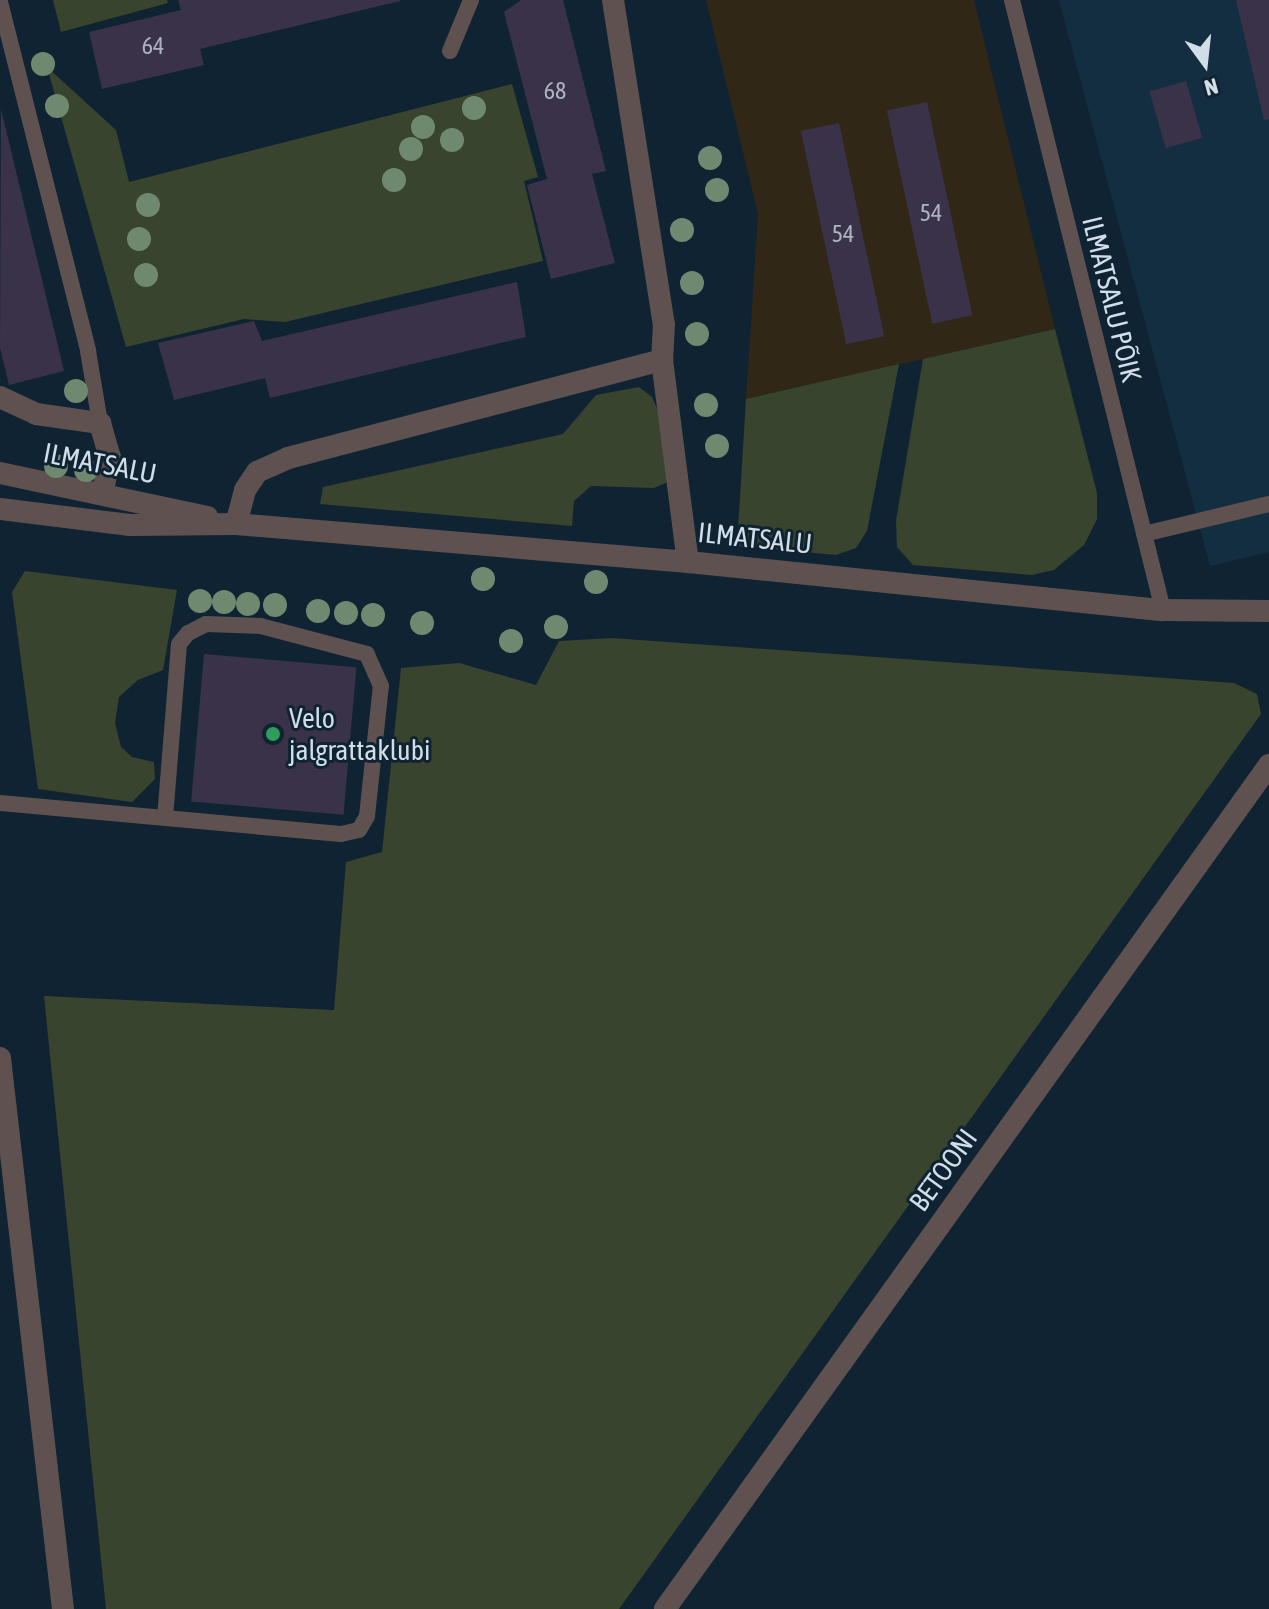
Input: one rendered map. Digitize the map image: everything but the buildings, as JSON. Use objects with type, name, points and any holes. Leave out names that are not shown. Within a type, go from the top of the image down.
[{"type":"street","points":[[613,0],[664,324],[662,360],[688,562]]},
{"type":"street","points":[[236,524],[257,472],[288,458],[662,360]]},
{"type":"street","points":[[0,397],[36,414],[100,423],[110,457],[102,494]]},
{"type":"street","name":"ILMATSALU","points":[[0,473],[236,524]]},
{"type":"street","name":"ILMATSALU","points":[[0,509],[130,525],[236,524],[688,562],[1163,610],[1269,611]]},
{"type":"street","name":"BETOONI","points":[[665,1609],[1269,765]]},
{"type":"street","points":[[0,1058],[2,1105],[63,1609]]},
{"type":"lane","points":[[450,51],[471,0]]},
{"type":"lane","name":"ILMATSALU PÕIK","points":[[1012,0],[1163,610]]},
{"type":"lane","points":[[0,2],[88,351],[100,423]]},
{"type":"lane","points":[[1144,534],[1269,504]]},
{"type":"lane","points":[[0,803],[341,834],[359,830],[367,816],[381,686],[367,654],[260,626],[206,624],[188,633],[179,644],[165,817]]},
{"type":"shaded area","points":[[706,0],[974,0],[1055,329],[746,399],[758,214]]},
{"type":"shaded area","points":[[1059,0],[1269,0],[1269,552],[1210,566]]},
{"type":"green space","points":[[53,0],[167,0],[168,3],[61,32]]},
{"type":"green space","points":[[47,67],[116,130],[129,182],[512,84],[538,177],[524,181],[543,261],[285,322],[244,319],[126,347]]},
{"type":"green space","points":[[1055,329],[1097,493],[1097,519],[1084,545],[1054,570],[1032,575],[913,565],[897,547],[896,521],[923,359]]},
{"type":"green space","points":[[899,364],[867,531],[856,548],[836,555],[737,546],[746,399]]},
{"type":"green space","points":[[639,387],[652,397],[659,413],[672,480],[654,488],[591,486],[574,501],[572,526],[320,504],[323,487],[563,434],[596,395]]},
{"type":"green space","points":[[25,571],[177,590],[163,670],[138,680],[119,697],[115,723],[121,747],[132,757],[154,762],[155,779],[132,802],[38,789],[12,592]]},
{"type":"green space","points":[[612,638],[1234,683],[1257,694],[1261,714],[619,1609],[106,1609],[44,996],[334,1010],[346,862],[382,852],[401,668],[459,663],[536,685],[559,641]]},
{"type":"place","name":"Velo jalgrattaklubi","points":[[273,734]]}]
